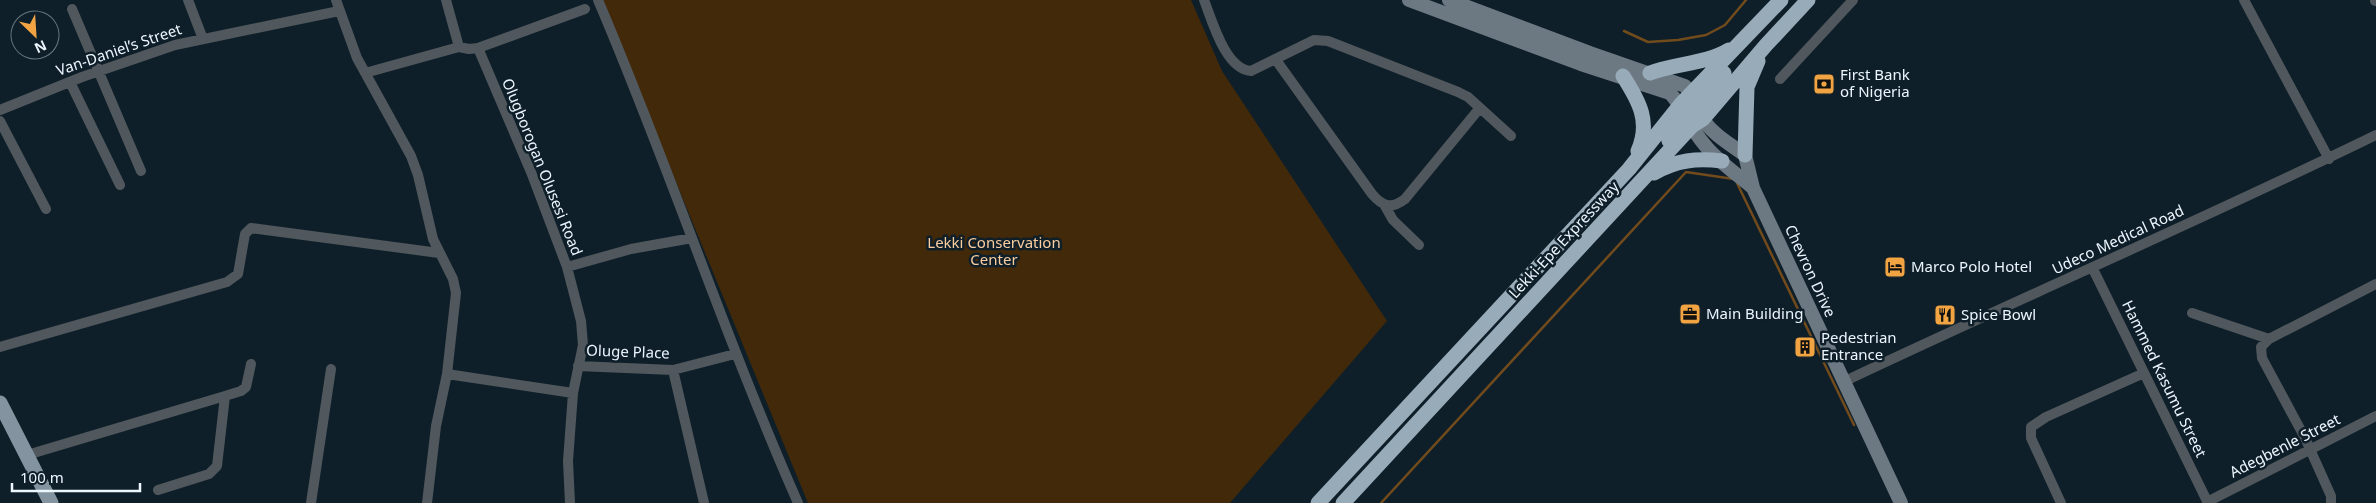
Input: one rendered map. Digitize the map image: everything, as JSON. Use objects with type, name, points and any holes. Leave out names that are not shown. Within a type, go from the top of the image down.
[{"type":"highway","name":"Lekki-Epe Expressway","points":[[1344,503],[1648,176],[1739,45],[1781,0]]},
{"type":"highway","points":[[1595,232],[1599,219],[1662,150],[1725,71],[1791,0]]},
{"type":"highway","name":"Lekki-Epe Expressway","points":[[1318,503],[1629,169],[1766,45],[1808,0]]},
{"type":"highway","points":[[1650,73],[1679,64],[1710,59],[1739,45]]},
{"type":"highway","points":[[1745,155],[1747,87],[1766,45]]},
{"type":"highway","points":[[1623,76],[1641,106],[1644,120],[1644,134],[1629,169]]},
{"type":"highway","points":[[1648,176],[1681,161],[1698,159],[1722,161]]},
{"type":"main road","points":[[0,403],[52,503]]},
{"type":"street","points":[[188,0],[203,39]]},
{"type":"street","points":[[336,0],[357,58],[411,156],[418,175],[429,223],[439,252],[453,279],[456,294],[447,374],[436,426],[427,503]]},
{"type":"street","points":[[446,0],[459,47]]},
{"type":"street","points":[[598,0],[692,238],[735,354],[798,503]]},
{"type":"street","points":[[1204,0],[1230,59],[1250,71],[1314,40],[1328,40],[1468,97],[1511,136]]},
{"type":"street","points":[[1410,0],[1581,64],[1623,76],[1670,93],[1717,135],[1745,155]]},
{"type":"street","points":[[1449,0],[1590,53],[1685,86],[1692,111]]},
{"type":"street","points":[[1780,79],[1853,0]]},
{"type":"street","points":[[2244,0],[2270,52],[2329,158]]},
{"type":"street","points":[[72,9],[141,171]]},
{"type":"street","points":[[365,73],[459,47],[478,48],[585,9]]},
{"type":"street","name":"Van-Daniel’s Street","points":[[0,110],[97,71],[175,44],[339,11]]},
{"type":"street","name":"Olugborogan Olusesi Road","points":[[478,48],[531,172],[566,268],[581,322],[583,345],[573,393],[568,461],[570,503]]},
{"type":"street","points":[[1276,60],[1372,194],[1385,206],[1393,220],[1419,245]]},
{"type":"street","points":[[70,82],[120,185]]},
{"type":"street","points":[[1385,206],[1396,206],[1405,199],[1479,109]]},
{"type":"street","name":"Chevron Drive","points":[[1692,111],[1704,145],[1753,188]]},
{"type":"street","points":[[0,121],[46,210]]},
{"type":"street","name":"Udeco Medical Road","points":[[1843,382],[1943,335],[2093,269],[2376,135]]},
{"type":"street","name":"Chevron Drive","points":[[1745,155],[1753,188],[1901,503]]},
{"type":"street","points":[[0,347],[226,282],[238,274],[245,234],[250,228],[439,252]]},
{"type":"street","points":[[566,268],[631,249],[692,238]]},
{"type":"street","name":"Hammed Kasumu Street","points":[[2093,269],[2207,502]]},
{"type":"street","points":[[2332,503],[2311,450],[2262,358],[2261,347],[2269,339],[2376,284]]},
{"type":"street","points":[[2192,314],[2269,339]]},
{"type":"street","name":"Oluge Place","points":[[578,366],[673,370],[735,354]]},
{"type":"street","points":[[27,455],[241,391],[246,387],[251,364]]},
{"type":"street","points":[[311,503],[331,369]]},
{"type":"street","points":[[673,370],[704,503]]},
{"type":"street","points":[[2060,503],[2031,438],[2031,427],[2046,417],[2144,373]]},
{"type":"street","points":[[447,374],[573,393]]},
{"type":"street","points":[[158,490],[208,474],[217,466],[225,396]]},
{"type":"street","name":"Adegbenle Street","points":[[2207,502],[2376,416]]},
{"type":"green space","name":"Lekki Conservation Center","points":[[601,0],[1191,0],[1222,71],[1387,321],[1230,503],[808,503]]},
{"type":"waterway","points":[[1624,31],[1648,42],[1678,40],[1706,35],[1725,25],[1746,0]]},
{"type":"waterway","points":[[1381,503],[1686,172],[1734,179]]},
{"type":"waterway","points":[[1737,183],[1854,425]]},
{"type":"place","name":"First Bank of Nigeria","points":[[1824,84]]},
{"type":"place","name":"Marco Polo Hotel","points":[[1895,267]]},
{"type":"place","name":"Main Building","points":[[1690,314]]},
{"type":"place","name":"Spice Bowl","points":[[1945,315]]},
{"type":"place","name":"Pedestrian Entrance","points":[[1805,347]]}]
